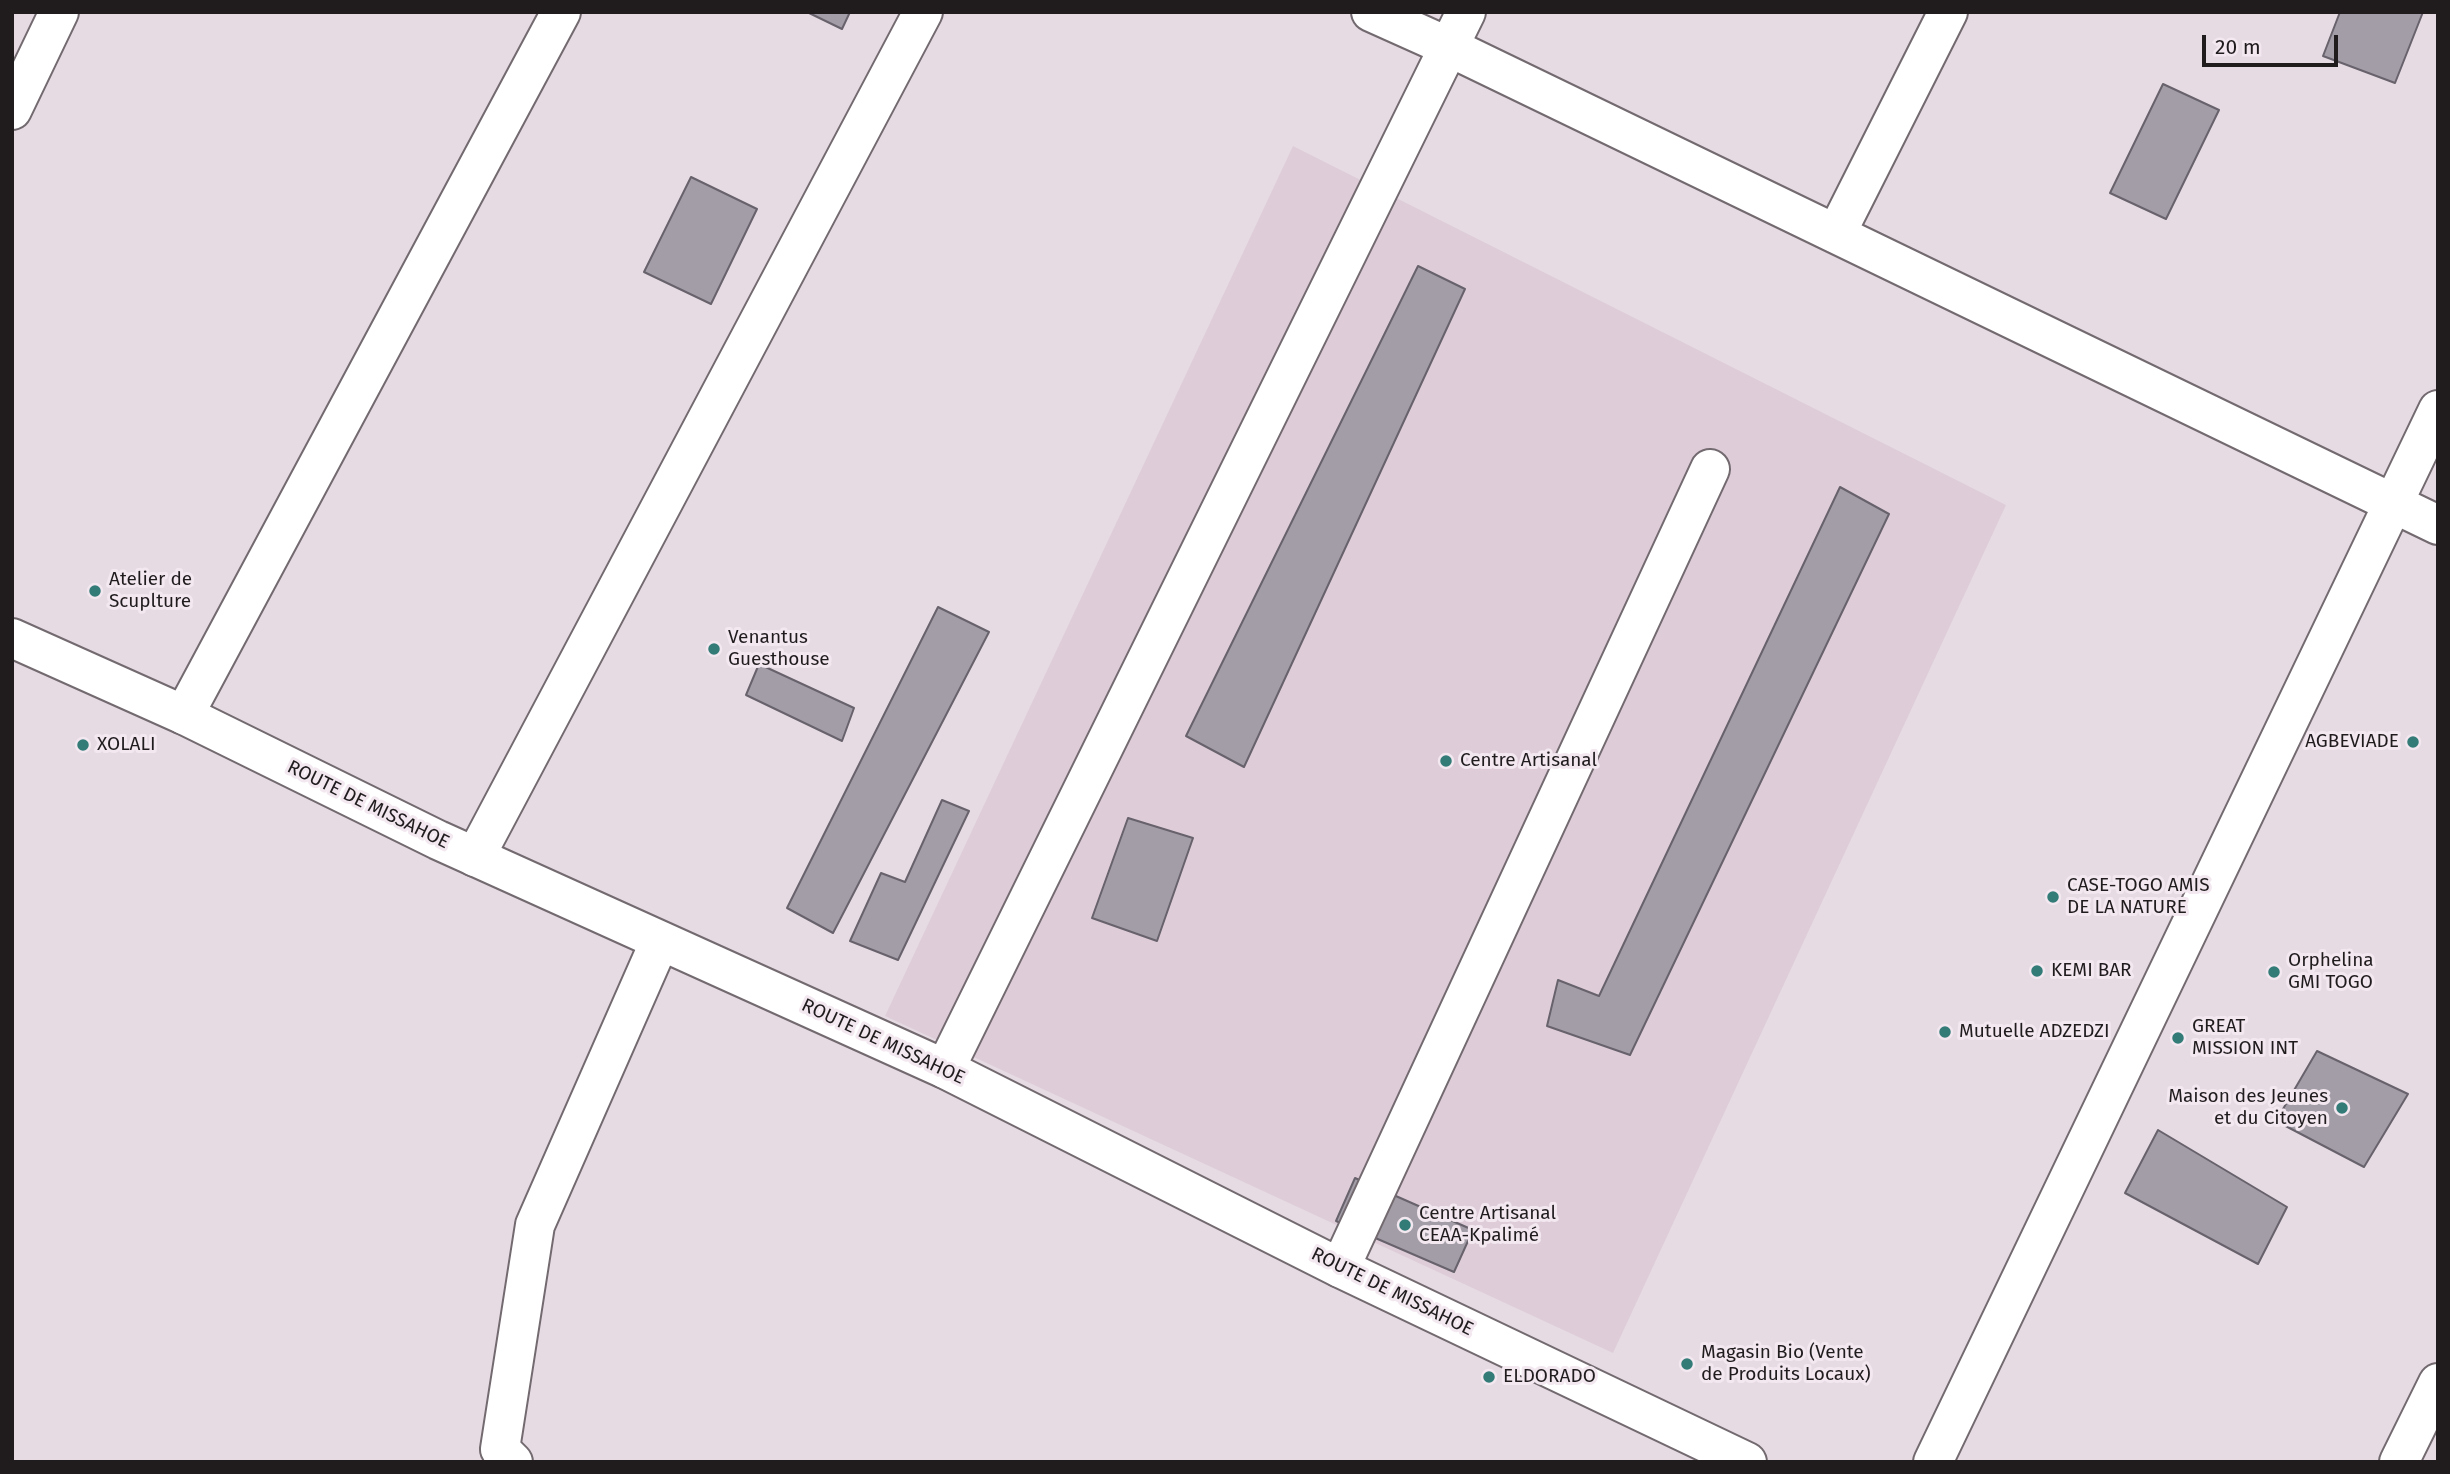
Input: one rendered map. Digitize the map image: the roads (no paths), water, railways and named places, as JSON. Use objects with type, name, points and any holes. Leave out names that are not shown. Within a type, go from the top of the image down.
[{"type":"street","points":[[12,110],[59,12]]},
{"type":"street","points":[[184,715],[561,12]]},
{"type":"street","points":[[475,857],[923,12]]},
{"type":"street","points":[[1371,12],[1449,47],[2438,525]]},
{"type":"street","points":[[945,1069],[1466,12]]},
{"type":"street","points":[[1836,234],[1948,12]]},
{"type":"street","points":[[1933,1462],[2438,410]]},
{"type":"street","points":[[1340,1268],[1710,469]]},
{"type":"street","name":"ROUTE DE MISSAHOE","points":[[12,638],[184,715],[475,857],[945,1069],[1340,1268],[1747,1462]]},
{"type":"street","points":[[513,1462],[500,1449],[535,1225],[660,941]]},
{"type":"street","points":[[2399,1462],[2438,1383]]},
{"type":"place","name":"Atelier de Scuplture","points":[[95,591]]},
{"type":"place","name":"Venantus Guesthouse","points":[[714,649]]},
{"type":"place","name":"AGBEVIADE","points":[[2413,742]]},
{"type":"place","name":"XOLALI","points":[[83,745]]},
{"type":"place","name":"Centre Artisanal","points":[[1446,761]]},
{"type":"place","name":"CASE-TOGO AMIS DE LA NATURE","points":[[2053,897]]},
{"type":"place","name":"KEMI BAR","points":[[2037,971]]},
{"type":"place","name":"Orphelina GMI TOGO","points":[[2274,972]]},
{"type":"place","name":"Mutuelle ADZEDZI","points":[[1945,1032]]},
{"type":"place","name":"GREAT MISSION INT","points":[[2178,1038]]},
{"type":"place","name":"Maison des Jeunes et du Citoyen","points":[[2342,1108]]},
{"type":"place","name":"Centre Artisanal CEAA-Kpalimé","points":[[1405,1225]]},
{"type":"place","name":"Magasin Bio (Vente de Produits Locaux)","points":[[1687,1364]]},
{"type":"place","name":"ELDORADO","points":[[1489,1377]]}]
